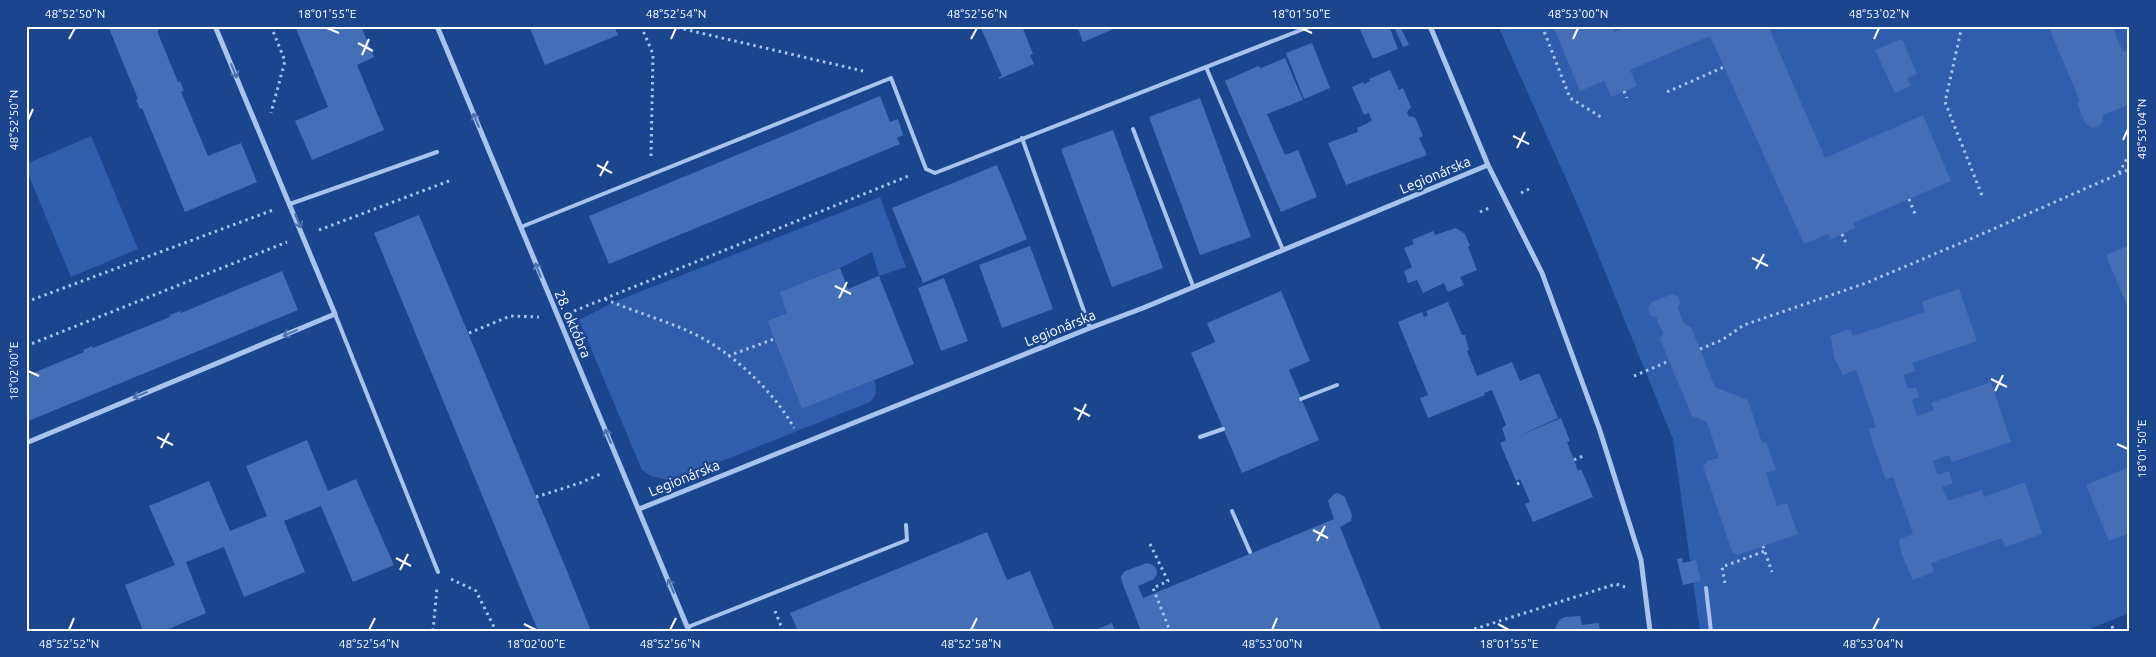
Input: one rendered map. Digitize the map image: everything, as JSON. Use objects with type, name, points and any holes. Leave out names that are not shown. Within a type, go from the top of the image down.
[{"type":"street","points":[[26,443],[335,314],[304,235],[215,26]]},
{"type":"street","name":"28. októbra","points":[[437,26],[689,629]]},
{"type":"street","name":"Legionárska","points":[[1430,26],[1488,165],[1542,273],[1599,428],[1641,560],[1650,631]]},
{"type":"street","name":"Legionárska","points":[[639,509],[1144,308],[1193,286],[1488,165]]},
{"type":"lane","points":[[521,227],[891,78],[926,169],[934,173],[1311,26]]},
{"type":"lane","points":[[1206,67],[1283,250]]},
{"type":"lane","points":[[1133,129],[1193,286]]},
{"type":"lane","points":[[1022,138],[1090,328]]},
{"type":"lane","points":[[290,204],[437,152]]},
{"type":"lane","points":[[335,314],[438,572]]},
{"type":"lane","points":[[1301,399],[1337,385]]},
{"type":"lane","points":[[1200,437],[1223,429]]},
{"type":"lane","points":[[1232,511],[1250,552]]},
{"type":"lane","points":[[689,629],[906,540],[906,525]]},
{"type":"lane","points":[[1706,588],[1711,631]]},
{"type":"path","points":[[264,140],[285,61],[271,26]]},
{"type":"path","points":[[641,26],[653,54],[651,175]]},
{"type":"path","points":[[671,26],[891,78]]},
{"type":"path","points":[[1542,26],[1570,98],[1601,117]]},
{"type":"path","points":[[1962,26],[1945,102],[1983,198]]},
{"type":"path","points":[[1667,92],[1724,67]]},
{"type":"path","points":[[1624,91],[1627,98]]},
{"type":"path","points":[[2118,174],[2130,153]]},
{"type":"path","points":[[1700,349],[1722,340],[1744,325],[1866,283],[2130,168]]},
{"type":"path","points":[[468,334],[510,316],[558,318],[926,169]]},
{"type":"path","points":[[26,346],[304,235],[449,181]]},
{"type":"path","points":[[1518,194],[1531,188]]},
{"type":"path","points":[[1909,199],[1915,214]]},
{"type":"path","points":[[26,302],[290,204]]},
{"type":"path","points":[[1480,212],[1491,207]]},
{"type":"path","points":[[1842,234],[1846,243]]},
{"type":"path","points":[[605,299],[687,330],[704,339],[764,387],[784,411],[796,431]]},
{"type":"path","points":[[727,356],[774,339]]},
{"type":"path","points":[[1634,376],[1669,361]]},
{"type":"path","points":[[1574,460],[1583,456]]},
{"type":"path","points":[[536,497],[580,483],[603,472]]},
{"type":"path","points":[[1517,484],[1522,482]]},
{"type":"path","points":[[1150,544],[1168,581],[1153,588],[1170,631]]},
{"type":"path","points":[[1763,546],[1772,572]]},
{"type":"path","points":[[1726,583],[1722,567],[1765,551]]},
{"type":"path","points":[[433,631],[438,572],[476,591],[496,631]]},
{"type":"path","points":[[1468,631],[1616,584],[1625,587]]},
{"type":"path","points":[[2112,626],[2114,631]]},
{"type":"shaded area","points":[[1498,26],[2130,26],[2130,613],[2084,631],[1700,631],[1673,439],[1579,208]]},
{"type":"shaded area","points":[[91,136],[138,249],[71,277],[26,169],[26,164]]},
{"type":"shaded area","points":[[880,197],[906,267],[879,276],[872,252],[840,268],[779,292],[787,313],[767,321],[802,409],[874,380],[876,392],[870,402],[672,481],[651,476],[642,470],[579,320],[614,302]]},
{"type":"building","points":[[108,26],[157,26],[159,31],[157,31],[178,82],[180,81],[184,91],[181,92],[208,156],[241,143],[257,182],[185,212],[142,108],[140,109],[136,100],[138,99]]},
{"type":"building","points":[[295,26],[361,26],[374,57],[357,65],[384,130],[312,160],[295,121],[328,107]]},
{"type":"building","points":[[529,26],[614,26],[618,35],[545,65]]},
{"type":"building","points":[[980,26],[1022,26],[1033,54],[1030,55],[1034,64],[999,79],[1002,76]]},
{"type":"building","points":[[1077,26],[1121,26],[1083,42]]},
{"type":"building","points":[[1389,26],[1398,49],[1373,59],[1359,27]]},
{"type":"building","points":[[1400,26],[1409,45],[1403,47],[1395,29]]},
{"type":"building","points":[[1553,26],[1612,26],[1614,32],[1629,26],[1768,26],[1825,158],[1923,115],[1951,181],[1853,223],[1855,228],[1831,239],[1828,234],[1804,244],[1710,36],[1630,70],[1637,86],[1611,97],[1604,81],[1580,91]]},
{"type":"building","points":[[2048,26],[2112,26],[2123,52],[2130,50],[2130,104],[2103,115],[2103,121],[2098,127],[2091,128],[2085,123],[2077,103],[2080,101]]},
{"type":"building","points":[[1902,39],[1917,74],[1907,78],[1911,86],[1895,93],[1875,50]]},
{"type":"building","points":[[1312,43],[1330,88],[1304,99],[1286,53]]},
{"type":"building","points":[[1285,58],[1303,100],[1267,114],[1285,155],[1298,150],[1317,197],[1281,212],[1225,81],[1258,66],[1261,68]]},
{"type":"building","points":[[1390,70],[1399,90],[1403,88],[1411,107],[1407,112],[1409,117],[1412,116],[1416,119],[1423,136],[1419,138],[1427,155],[1346,185],[1328,143],[1358,132],[1357,128],[1372,121],[1369,113],[1364,115],[1352,87],[1363,82],[1364,84],[1370,81],[1369,79]]},
{"type":"building","points":[[880,96],[890,122],[898,119],[903,135],[897,138],[900,144],[609,264],[589,216]]},
{"type":"building","points":[[1200,98],[1251,237],[1200,255],[1149,117]]},
{"type":"building","points":[[1113,130],[1163,268],[1112,287],[1061,149]]},
{"type":"building","points":[[997,165],[1027,239],[923,283],[892,208]]},
{"type":"building","points":[[419,215],[591,631],[538,631],[374,233]]},
{"type":"building","points":[[1456,228],[1465,234],[1477,270],[1460,277],[1464,285],[1448,292],[1444,283],[1423,293],[1417,280],[1408,283],[1404,271],[1412,267],[1404,248],[1414,244],[1412,240],[1433,231],[1435,235]]},
{"type":"building","points":[[2130,245],[2130,313],[2106,255]]},
{"type":"building","points":[[1030,246],[1053,309],[1002,328],[979,265]]},
{"type":"building","points":[[840,268],[848,289],[879,276],[914,364],[802,409],[767,321],[787,313],[779,292]]},
{"type":"building","points":[[282,271],[298,310],[26,422],[26,376],[84,352],[83,350],[92,346],[93,348],[170,317],[170,315],[180,311],[181,313]]},
{"type":"building","points":[[944,278],[968,341],[941,351],[918,288]]},
{"type":"building","points":[[1959,289],[1977,341],[1912,363],[1915,371],[1903,375],[1908,389],[1916,387],[1919,397],[1912,400],[1917,416],[1934,410],[1931,403],[1991,382],[2011,442],[1952,462],[1949,455],[1933,461],[1938,475],[1949,471],[1953,483],[1942,487],[1948,501],[1982,490],[1984,497],[2025,482],[2042,534],[2005,547],[2002,538],[1931,563],[1934,572],[1913,580],[1901,553],[1899,539],[1913,534],[1893,477],[1886,480],[1868,429],[1876,427],[1856,370],[1843,375],[1835,360],[1830,336],[1850,329],[1853,336],[1925,312],[1921,302]]},
{"type":"building","points":[[1281,291],[1310,361],[1289,370],[1319,440],[1242,473],[1191,353],[1215,342],[1207,323]]},
{"type":"building","points":[[1672,294],[1678,297],[1680,302],[1678,308],[1684,324],[1691,327],[1715,387],[1748,400],[1762,443],[1766,442],[1776,470],[1766,473],[1777,506],[1787,503],[1798,534],[1738,555],[1732,552],[1703,466],[1707,461],[1719,458],[1707,422],[1692,416],[1660,339],[1663,333],[1656,317],[1650,315],[1648,309],[1650,303]]},
{"type":"building","points":[[1448,302],[1462,335],[1465,335],[1469,350],[1467,351],[1477,376],[1512,362],[1520,381],[1539,373],[1558,418],[1521,435],[1561,418],[1570,441],[1567,442],[1578,471],[1581,469],[1593,497],[1533,522],[1525,504],[1530,502],[1520,479],[1516,481],[1500,443],[1506,440],[1502,428],[1506,425],[1492,390],[1484,393],[1485,395],[1428,418],[1420,398],[1428,395],[1398,322],[1422,312],[1424,317],[1428,315],[1426,311]]},
{"type":"building","points":[[307,440],[328,491],[356,479],[394,565],[353,582],[321,506],[284,521],[305,572],[244,597],[224,547],[186,562],[206,613],[164,631],[143,631],[125,585],[175,565],[149,506],[209,481],[230,531],[267,516],[246,466]]},
{"type":"building","points":[[2129,467],[2130,533],[2109,541],[2086,485]]},
{"type":"building","points":[[1338,493],[1345,497],[1352,515],[1351,521],[1340,527],[1382,631],[1141,631],[1122,582],[1121,576],[1125,571],[1147,563],[1156,568],[1157,574],[1154,579],[1138,586],[1143,598],[1334,519],[1328,501],[1334,494]]},
{"type":"building","points":[[987,532],[1007,580],[1030,571],[1055,631],[798,631],[790,613]]},
{"type":"building","points":[[1682,558],[1683,563],[1696,560],[1701,581],[1683,585],[1677,559]]},
{"type":"building","points":[[1580,616],[1582,625],[1599,623],[1600,631],[1554,631],[1559,620],[1565,617]]},
{"type":"building","points":[[1112,623],[1115,631],[1093,631]]}]
